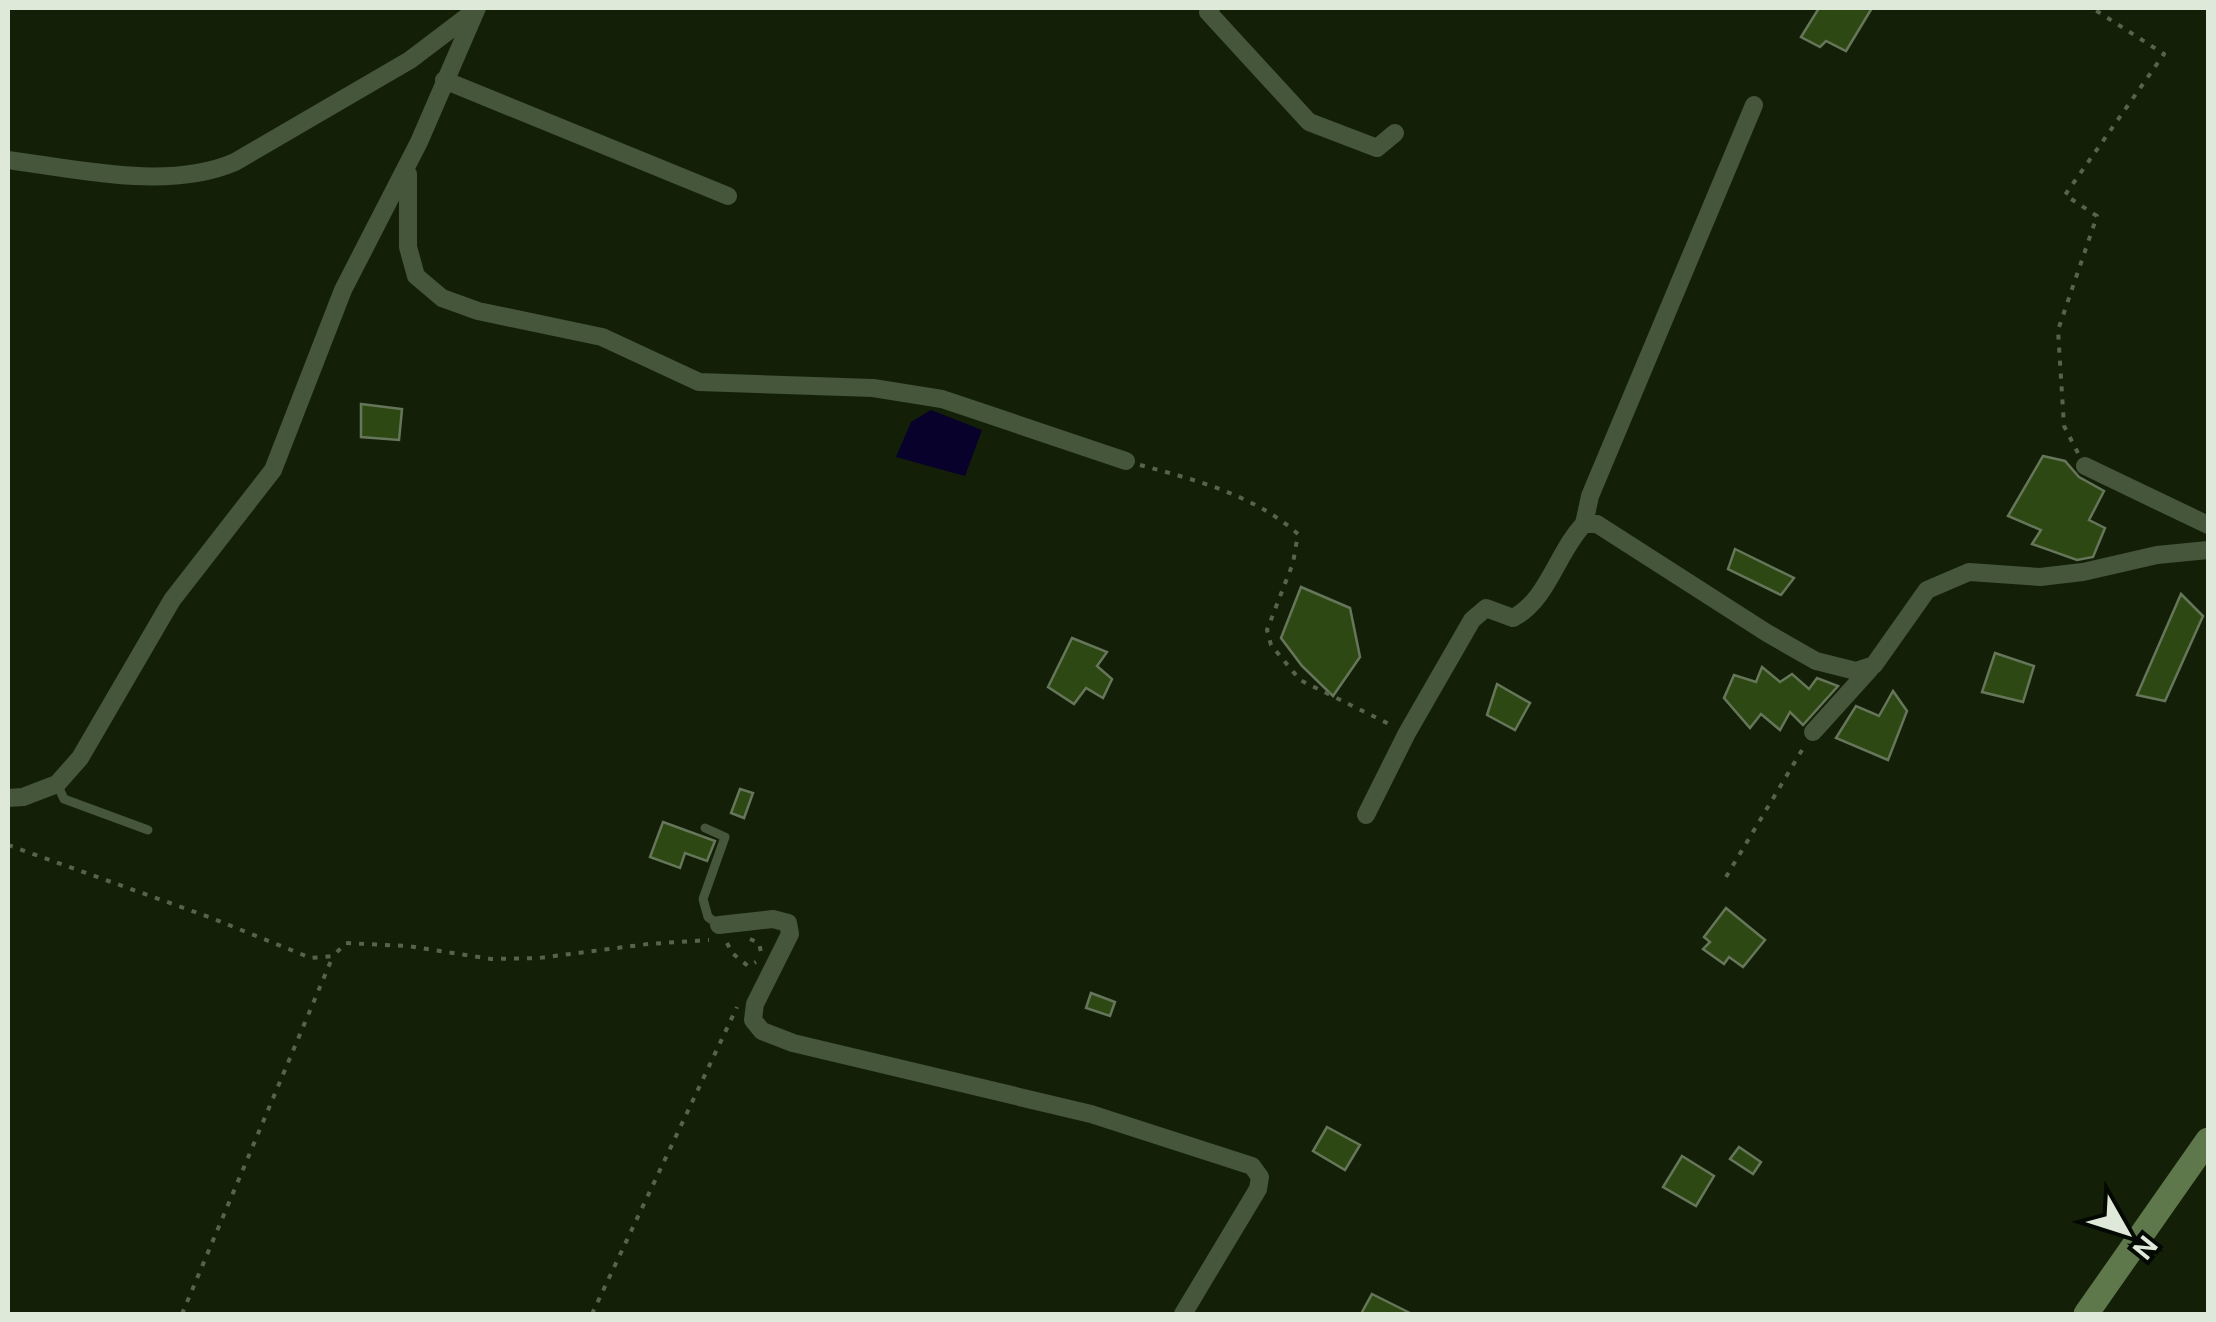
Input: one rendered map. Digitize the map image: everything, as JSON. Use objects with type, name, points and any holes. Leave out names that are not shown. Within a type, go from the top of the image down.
[{"type":"street","points":[[1211,8],[1208,12],[1309,122],[1377,148],[1395,133]]},
{"type":"street","points":[[8,798],[23,797],[57,784],[80,758],[190,573],[273,470],[343,290],[408,164],[474,10]]},
{"type":"street","points":[[8,160],[166,177],[210,173],[410,60],[474,10]]},
{"type":"street","points":[[444,80],[728,196]]},
{"type":"street","points":[[1366,815],[1407,732],[1472,620],[1486,608],[1513,618],[1530,609],[1570,538],[1584,524],[1590,496],[1754,104]]},
{"type":"street","points":[[408,164],[408,247],[416,276],[442,298],[478,311],[602,337],[699,382],[872,388],[942,399],[1126,461]]},
{"type":"street","points":[[2085,466],[2208,525]]},
{"type":"street","points":[[1584,524],[1597,524],[1816,660],[1856,671],[1874,665]]},
{"type":"street","points":[[1813,732],[1874,665],[1927,590],[1968,572],[2054,575],[2157,554],[2208,550]]},
{"type":"street","points":[[719,925],[773,919],[788,923],[790,934],[755,1004],[753,1020],[762,1031],[794,1043],[1091,1114],[1252,1166],[1260,1177],[1258,1190],[1183,1314]]},
{"type":"street","points":[[2086,1314],[2208,1140]]},
{"type":"lane","points":[[57,784],[64,799],[148,830]]},
{"type":"lane","points":[[704,828],[725,837],[703,899],[708,917],[719,925]]},
{"type":"path","points":[[2085,466],[2064,426],[2058,330],[2097,216],[2065,195],[2164,54],[2092,8]]},
{"type":"path","points":[[1126,461],[1235,495],[1280,518],[1298,534],[1293,564],[1267,630],[1270,645],[1300,680],[1407,732]]},
{"type":"path","points":[[1726,877],[1813,732]]},
{"type":"path","points":[[8,845],[210,917],[311,958],[333,956]]},
{"type":"path","points":[[182,1314],[333,956],[346,943],[408,946],[491,959],[540,958],[724,939],[732,953],[748,966],[758,961]]},
{"type":"path","points":[[750,978],[758,961],[760,943],[751,939]]},
{"type":"path","points":[[592,1314],[742,996]]},
{"type":"shaded area","points":[[931,410],[982,430],[965,476],[896,457],[911,422]]},
{"type":"building","points":[[1819,8],[1872,8],[1846,51],[1826,41],[1820,47],[1801,37]]},
{"type":"building","points":[[361,404],[402,409],[399,440],[361,437]]},
{"type":"building","points":[[2043,456],[2065,461],[2079,477],[2104,491],[2089,520],[2105,528],[2093,557],[2077,560],[2032,544],[2041,530],[2008,516]]},
{"type":"building","points":[[1735,549],[1794,578],[1781,595],[1728,569]]},
{"type":"building","points":[[1301,587],[1350,608],[1360,657],[1333,696],[1302,666],[1281,638]]},
{"type":"building","points":[[2181,594],[2203,616],[2165,701],[2137,695]]},
{"type":"building","points":[[1072,638],[1107,652],[1097,666],[1112,679],[1103,698],[1086,688],[1074,704],[1048,687]]},
{"type":"building","points":[[1995,653],[2034,666],[2023,702],[1982,692]]},
{"type":"building","points":[[1762,667],[1780,682],[1792,674],[1809,689],[1817,678],[1838,686],[1803,725],[1790,712],[1780,730],[1761,714],[1750,728],[1724,698],[1734,675],[1756,682]]},
{"type":"building","points":[[1497,684],[1530,703],[1515,730],[1487,715]]},
{"type":"building","points":[[1893,691],[1907,711],[1888,760],[1836,738],[1856,706],[1879,716]]},
{"type":"building","points":[[740,789],[753,793],[744,818],[731,813]]},
{"type":"building","points":[[663,822],[715,841],[707,861],[685,853],[680,868],[650,857]]},
{"type":"building","points":[[1726,908],[1765,940],[1743,967],[1729,957],[1724,964],[1703,949],[1710,942],[1704,937]]},
{"type":"building","points":[[1091,993],[1115,1002],[1110,1016],[1086,1008]]},
{"type":"building","points":[[1327,1127],[1360,1145],[1345,1170],[1313,1151]]},
{"type":"building","points":[[1739,1147],[1761,1162],[1753,1174],[1730,1159]]},
{"type":"building","points":[[1682,1156],[1714,1176],[1696,1206],[1663,1187]]},
{"type":"building","points":[[1372,1294],[1412,1314],[1361,1314]]}]
